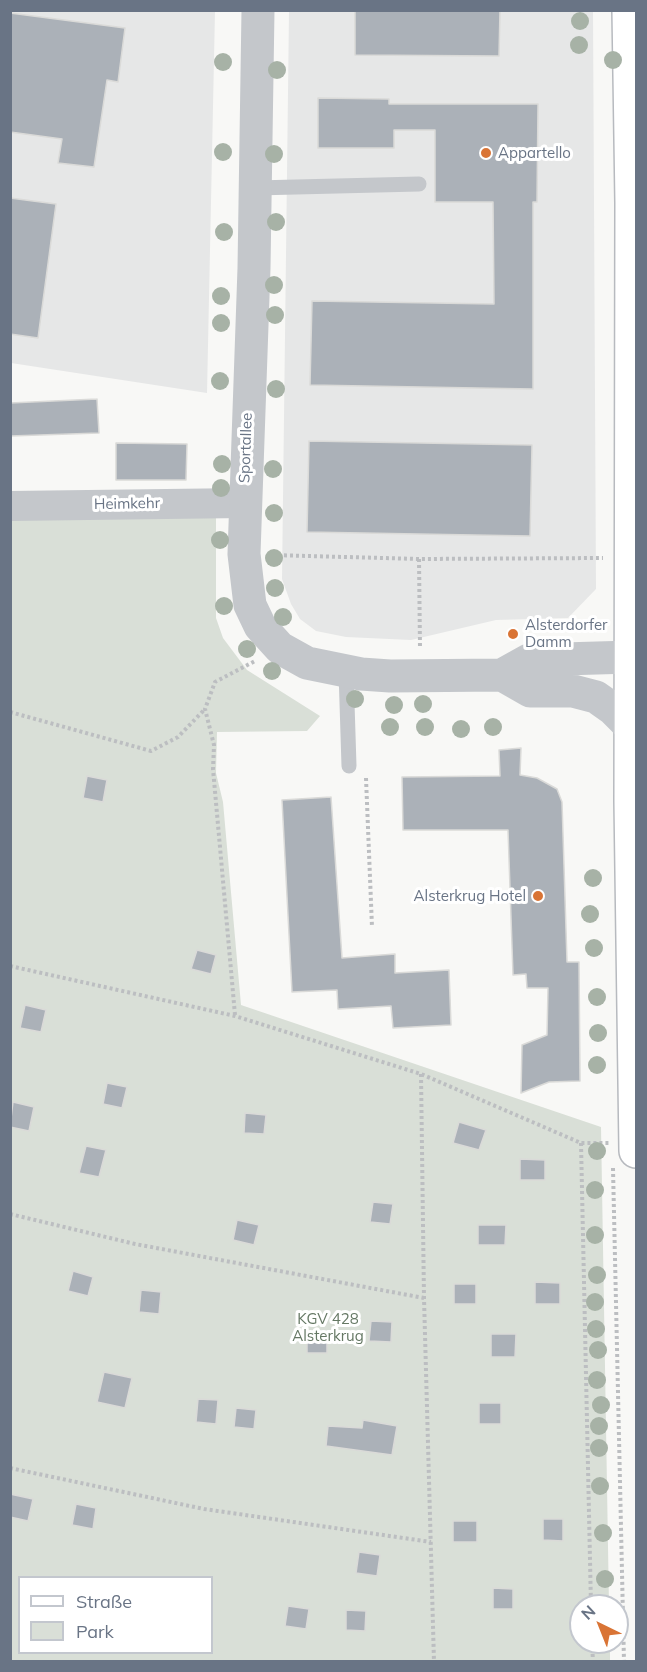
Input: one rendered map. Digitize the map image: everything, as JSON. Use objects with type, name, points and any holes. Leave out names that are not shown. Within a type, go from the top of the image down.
[{"type":"main road","points":[[618,1148],[634,729],[634,420],[629,10]]},
{"type":"street","name":"Sportallee","points":[[258,10],[244,554],[250,605],[260,626],[280,648],[307,663],[346,671],[420,676],[502,675],[529,660],[634,658]]},
{"type":"street","name":"Heimkehr","points":[[10,506],[244,503]]},
{"type":"street","points":[[502,675],[530,691],[573,691],[596,697],[634,729]]},
{"type":"lane","points":[[255,188],[419,184]]},
{"type":"lane","points":[[346,671],[349,766]]},
{"type":"path","points":[[244,554],[418,559],[608,558]]},
{"type":"path","points":[[418,559],[420,676]]},
{"type":"path","points":[[10,712],[152,751],[178,737],[205,709],[215,682],[280,648]]},
{"type":"path","points":[[205,709],[214,745],[213,769],[235,1016]]},
{"type":"path","points":[[365,766],[372,927]]},
{"type":"path","points":[[10,966],[235,1016],[422,1074],[581,1143],[618,1148],[624,1662]]},
{"type":"path","points":[[422,1074],[424,1298],[434,1662]]},
{"type":"path","points":[[581,1143],[591,1594]]},
{"type":"path","points":[[10,1214],[135,1244],[424,1298]]},
{"type":"path","points":[[10,1468],[204,1509],[431,1542]]},
{"type":"shaded area","points":[[10,11],[215,11],[207,393],[11,363]]},
{"type":"shaded area","points":[[289,11],[593,11],[596,589],[568,618],[496,620],[411,640],[346,637],[316,631],[300,619],[291,604],[282,579]]},
{"type":"green space","name":"KGV 428 Alsterkrug","points":[[216,504],[216,618],[223,638],[247,670],[320,716],[307,731],[217,732],[216,773],[223,802],[241,1005],[601,1127],[609,1594],[569,1594],[569,1654],[610,1654],[610,1661],[10,1661],[11,505]]},
{"type":"building","points":[[355,10],[500,10],[499,56],[355,55]]},
{"type":"building","points":[[10,13],[125,28],[118,82],[107,80],[94,167],[58,163],[62,139],[10,132]]},
{"type":"building","points":[[318,98],[389,99],[389,104],[538,104],[537,202],[533,202],[533,389],[310,385],[312,301],[494,304],[493,202],[435,202],[435,130],[394,130],[394,148],[318,148]]},
{"type":"building","points":[[10,198],[56,204],[38,338],[10,334]]},
{"type":"building","points":[[97,399],[99,433],[10,436],[10,403]]},
{"type":"building","points":[[309,441],[532,445],[530,536],[307,532]]},
{"type":"building","points":[[116,443],[187,444],[186,480],[116,480]]},
{"type":"building","name":"Alsterkrug Hotel","points":[[521,748],[520,775],[537,778],[557,789],[562,802],[567,962],[579,962],[580,1081],[549,1082],[521,1093],[522,1045],[547,1035],[548,988],[527,988],[526,974],[513,975],[508,830],[403,830],[402,777],[500,776],[499,750]]},
{"type":"building","points":[[87,776],[107,780],[103,802],[83,798]]},
{"type":"building","points":[[331,797],[342,958],[395,954],[395,973],[449,970],[451,1025],[393,1028],[391,1006],[338,1009],[337,990],[292,992],[282,800]]},
{"type":"building","points":[[197,950],[216,955],[211,974],[191,969]]},
{"type":"building","points":[[25,1005],[46,1010],[41,1032],[20,1028]]},
{"type":"building","points":[[107,1083],[127,1087],[122,1108],[103,1104]]},
{"type":"building","points":[[13,1102],[34,1107],[29,1131],[10,1127]]},
{"type":"building","points":[[245,1113],[266,1115],[264,1134],[244,1133]]},
{"type":"building","points":[[459,1122],[486,1130],[479,1150],[453,1143]]},
{"type":"building","points":[[86,1146],[106,1150],[99,1177],[79,1173]]},
{"type":"building","points":[[520,1159],[545,1160],[545,1180],[520,1180]]},
{"type":"building","points":[[373,1202],[393,1204],[390,1224],[370,1222]]},
{"type":"building","points":[[237,1220],[259,1225],[254,1245],[233,1240]]},
{"type":"building","points":[[478,1225],[506,1225],[505,1245],[478,1245]]},
{"type":"building","points":[[73,1271],[93,1277],[88,1296],[68,1291]]},
{"type":"building","points":[[535,1282],[560,1283],[560,1304],[535,1304]]},
{"type":"building","points":[[454,1284],[476,1284],[476,1304],[454,1304]]},
{"type":"building","points":[[141,1290],[161,1292],[159,1314],[139,1312]]},
{"type":"building","points":[[371,1321],[392,1322],[391,1342],[369,1341]]},
{"type":"building","points":[[307,1332],[327,1332],[327,1353],[307,1353]]},
{"type":"building","points":[[491,1334],[516,1334],[515,1357],[491,1357]]},
{"type":"building","points":[[104,1372],[132,1378],[125,1408],[97,1402]]},
{"type":"building","points":[[198,1399],[218,1400],[216,1424],[196,1422]]},
{"type":"building","points":[[479,1403],[501,1403],[501,1424],[479,1424]]},
{"type":"building","points":[[236,1408],[256,1410],[254,1429],[234,1427]]},
{"type":"building","points":[[363,1420],[397,1426],[392,1455],[326,1446],[328,1426],[362,1428]]},
{"type":"building","points":[[10,1494],[33,1499],[28,1521],[10,1517]]},
{"type":"building","points":[[76,1504],[96,1508],[93,1529],[72,1525]]},
{"type":"building","points":[[543,1519],[563,1519],[563,1541],[543,1540]]},
{"type":"building","points":[[453,1521],[477,1521],[477,1542],[453,1542]]},
{"type":"building","points":[[359,1552],[380,1555],[377,1576],[356,1573]]},
{"type":"building","points":[[493,1588],[513,1589],[513,1609],[493,1609]]},
{"type":"building","points":[[288,1606],[309,1609],[306,1629],[285,1626]]},
{"type":"building","points":[[346,1610],[366,1611],[365,1631],[346,1630]]},
{"type":"place","name":"Appartello","points":[[486,153]]},
{"type":"place","name":"Alsterdorfer Damm","points":[[513,634]]},
{"type":"place","name":"Alsterkrug Hotel","points":[[538,896]]}]
